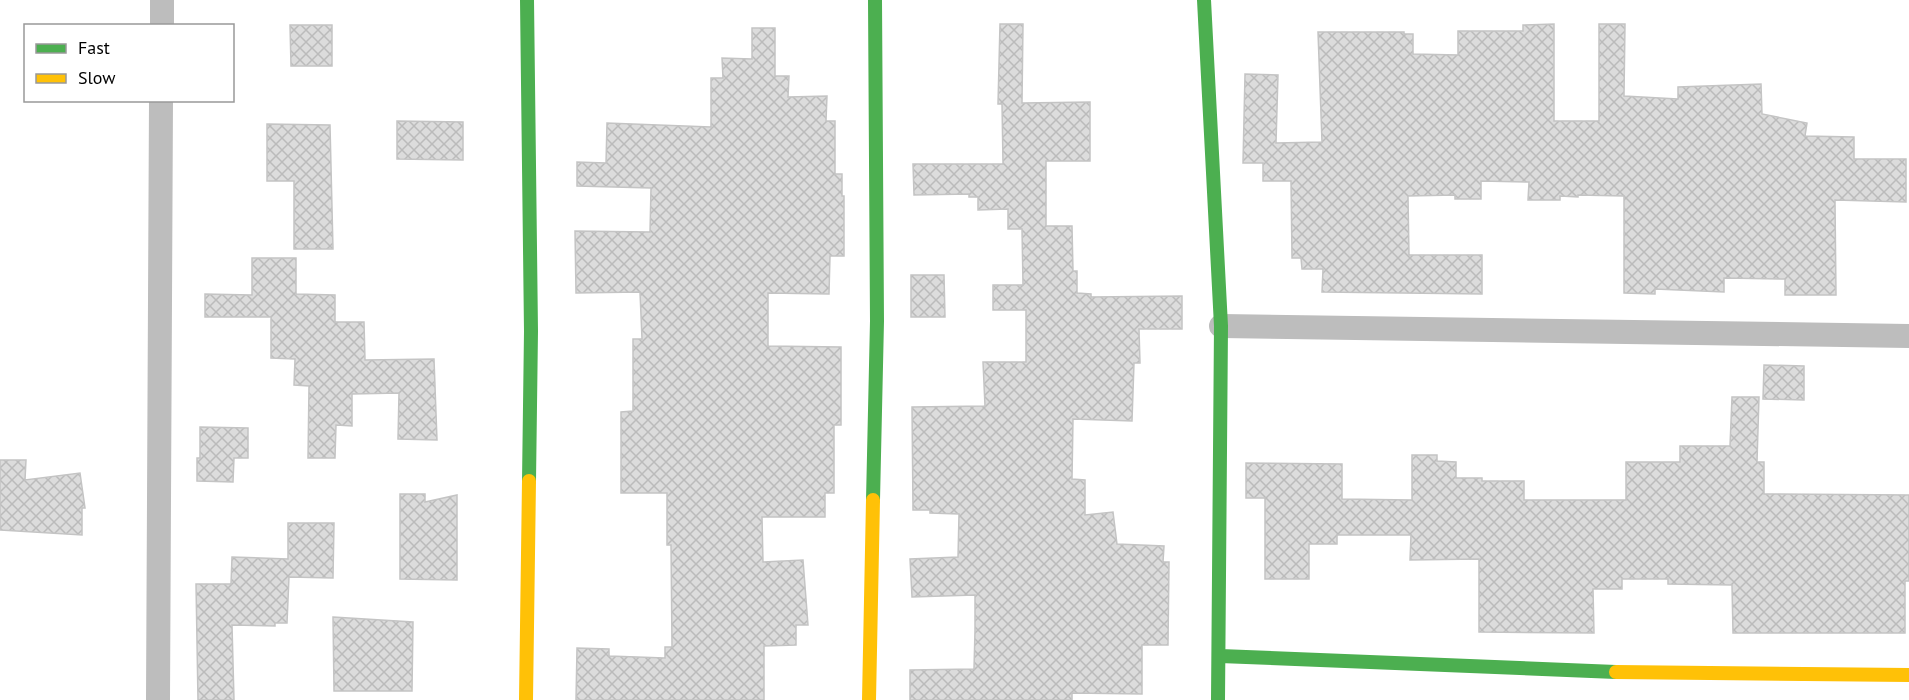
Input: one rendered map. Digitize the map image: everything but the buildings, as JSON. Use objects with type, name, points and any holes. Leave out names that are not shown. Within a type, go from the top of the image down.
[{"type":"street","points":[[162,0],[162,24]]},
{"type":"street","points":[[526,700],[531,331],[527,0]]},
{"type":"street","points":[[869,700],[876,321],[875,0]]},
{"type":"street","points":[[1204,0],[1221,326],[1218,700]]},
{"type":"street","points":[[158,700],[162,102]]},
{"type":"street","points":[[1221,326],[1909,336]]},
{"type":"street","points":[[1220,656],[1603,672],[1909,675]]},
{"type":"traffic: fast","points":[[527,0],[531,331],[529,481]]},
{"type":"traffic: fast","points":[[873,500],[877,321],[875,0]]},
{"type":"traffic: fast","points":[[1204,0],[1221,326],[1218,700]]},
{"type":"traffic: fast","points":[[1220,656],[1616,672]]},
{"type":"traffic: slow","points":[[526,700],[529,481]]},
{"type":"traffic: slow","points":[[869,700],[873,500]]},
{"type":"traffic: slow","points":[[1616,672],[1909,675]]}]
